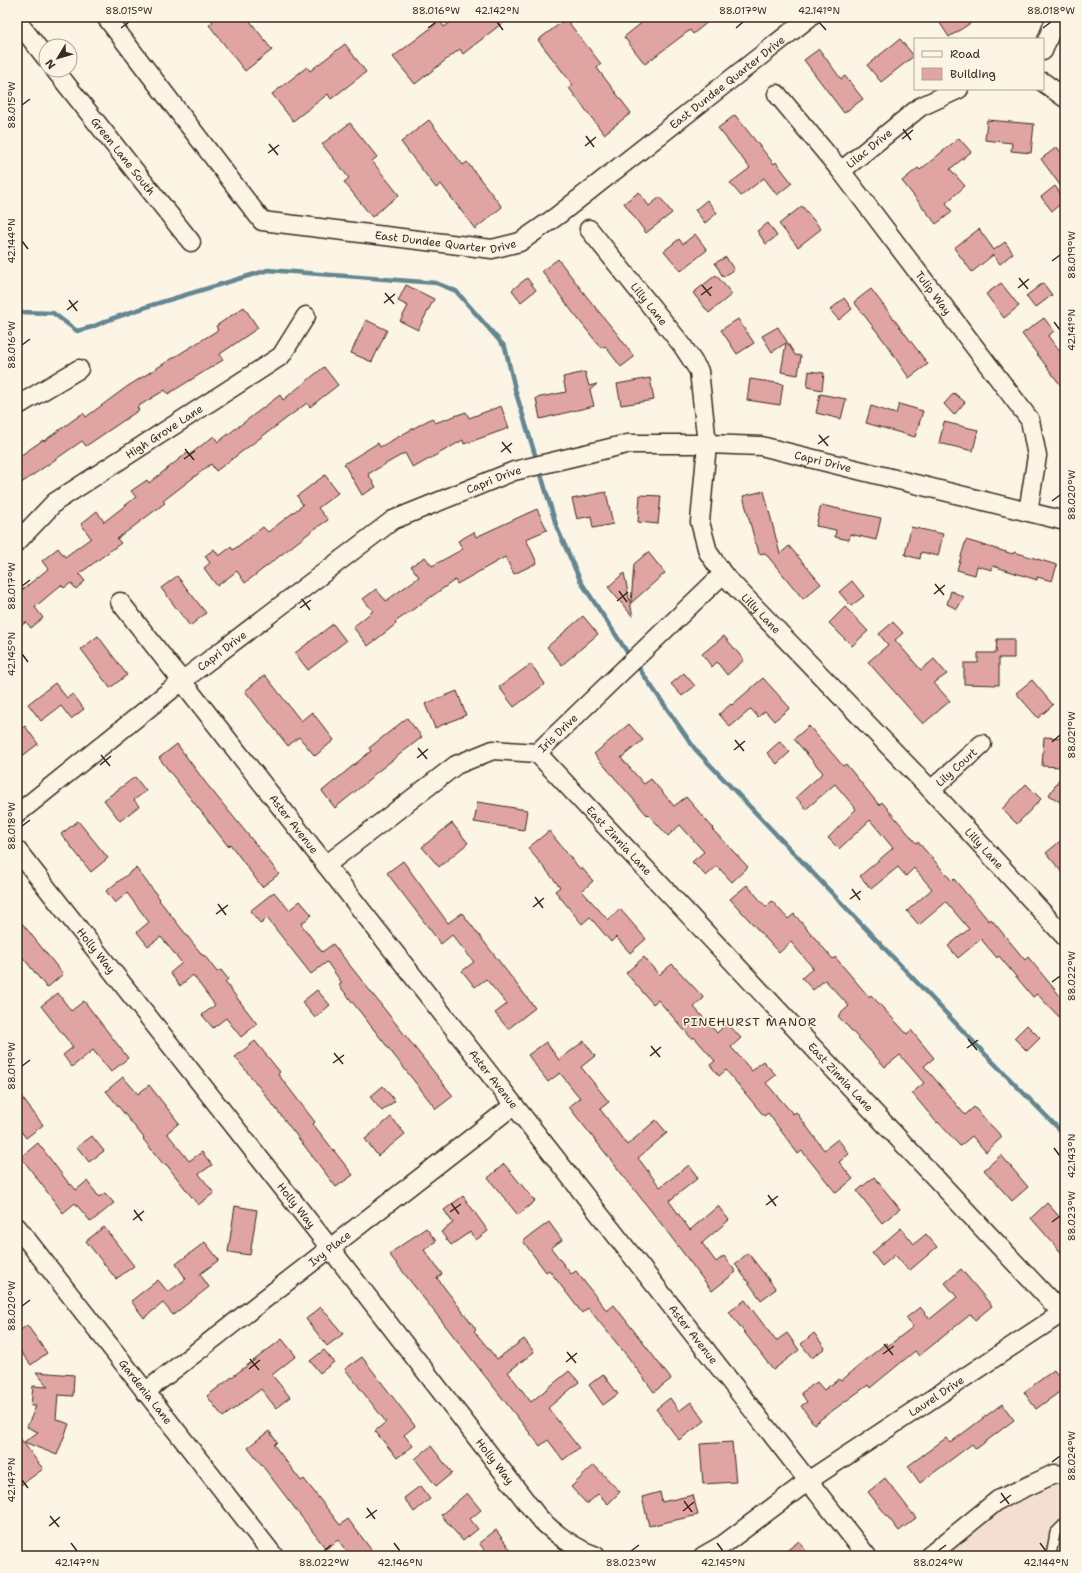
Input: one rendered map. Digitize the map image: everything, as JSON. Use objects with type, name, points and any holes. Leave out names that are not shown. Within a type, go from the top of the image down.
[{"type":"street","name":"East Dundee Quarter Drive","points":[[106,17],[262,220],[492,249],[520,242],[557,216],[810,17]]},
{"type":"street","points":[[1044,47],[1056,17]]},
{"type":"street","points":[[17,21],[38,48]]},
{"type":"street","name":"Green Lane South","points":[[61,78],[191,242]]},
{"type":"street","points":[[1044,83],[1065,98]]},
{"type":"street","name":"Lilac Drive","points":[[841,171],[920,107],[957,90]]},
{"type":"street","name":"Tulip Way","points":[[777,94],[841,171],[1030,420],[1037,456],[1028,512]]},
{"type":"street","name":"Lilly Lane","points":[[589,229],[682,345],[699,370],[707,444],[700,522],[708,552],[724,574],[931,790],[1065,937]]},
{"type":"street","name":"High Grove Lane","points":[[17,542],[55,502],[281,356],[306,316]]},
{"type":"street","points":[[17,406],[79,369]]},
{"type":"street","name":"Capri Drive","points":[[17,814],[182,681],[393,520],[514,471],[627,444],[761,446],[1065,521]]},
{"type":"street","name":"Iris Drive","points":[[326,865],[456,765],[493,750],[537,753],[724,574]]},
{"type":"street","name":"Aster Avenue","points":[[120,602],[867,1556]]},
{"type":"street","name":"Lily Court","points":[[931,790],[982,744]]},
{"type":"street","name":"East Zinnia Lane","points":[[537,753],[1064,1312]]},
{"type":"street","name":"Holly Way","points":[[17,850],[330,1248],[538,1517],[564,1539],[587,1554]]},
{"type":"street","name":"Ivy Place","points":[[145,1392],[514,1105]]},
{"type":"street","name":"Gardenia Lane","points":[[17,1227],[274,1556]]},
{"type":"street","name":"Laurel Drive","points":[[808,1481],[1064,1312]]},
{"type":"street","points":[[929,1556],[998,1500],[1060,1475]]},
{"type":"street","points":[[703,1556],[724,1544],[808,1481]]},
{"type":"lane","points":[[1051,1556],[1055,1533],[1065,1523]]},
{"type":"shaded area","points":[[1065,1457],[1065,1556],[929,1556],[998,1500]]},
{"type":"building","points":[[209,17],[247,17],[272,50],[245,71],[209,25],[213,22]]},
{"type":"building","points":[[458,17],[510,17],[463,54],[460,49],[415,84],[393,57],[440,21],[444,27]]},
{"type":"building","points":[[649,17],[714,17],[693,34],[690,30],[645,64],[624,37]]},
{"type":"building","points":[[936,17],[980,17],[949,37]]},
{"type":"building","points":[[566,19],[601,64],[597,68],[631,113],[604,134],[569,88],[573,85],[538,40]]},
{"type":"building","points":[[900,39],[914,56],[881,82],[867,65]]},
{"type":"building","points":[[345,44],[366,72],[331,99],[328,94],[293,121],[272,94],[307,67],[310,71]]},
{"type":"building","points":[[819,49],[841,79],[845,76],[863,99],[844,113],[804,60]]},
{"type":"building","points":[[735,115],[774,164],[776,162],[792,183],[777,195],[764,178],[741,196],[730,183],[750,168],[718,128]]},
{"type":"building","points":[[429,120],[463,165],[467,162],[502,207],[475,229],[441,184],[436,188],[401,142]]},
{"type":"building","points":[[987,120],[1034,124],[1031,153],[1011,151],[1012,143],[985,140]]},
{"type":"building","points":[[350,123],[377,157],[372,161],[399,195],[372,217],[344,182],[349,178],[322,144]]},
{"type":"building","points":[[959,138],[971,152],[950,169],[965,186],[946,203],[952,212],[936,224],[902,181],[918,168],[920,170]]},
{"type":"building","points":[[1057,147],[1065,158],[1065,192],[1041,159]]},
{"type":"building","points":[[1055,186],[1065,200],[1052,211],[1041,197]]},
{"type":"building","points":[[639,192],[649,206],[660,197],[672,213],[646,233],[624,203]]},
{"type":"building","points":[[707,200],[717,213],[705,223],[695,210]]},
{"type":"building","points":[[802,206],[821,229],[798,247],[779,224]]},
{"type":"building","points":[[768,223],[777,236],[766,244],[757,231]]},
{"type":"building","points":[[979,229],[994,250],[1005,242],[1013,253],[1000,264],[993,255],[972,272],[954,248]]},
{"type":"building","points":[[695,234],[707,250],[681,271],[664,251],[679,239],[683,244]]},
{"type":"building","points":[[726,257],[734,270],[723,277],[715,263]]},
{"type":"building","points":[[558,259],[634,357],[621,367],[605,346],[601,348],[542,271]]},
{"type":"building","points":[[716,275],[732,294],[709,313],[693,293]]},
{"type":"building","points":[[527,278],[536,290],[521,302],[512,290]]},
{"type":"building","points":[[1001,283],[1019,306],[1004,318],[986,294]]},
{"type":"building","points":[[1043,283],[1052,295],[1035,308],[1026,296]]},
{"type":"building","points":[[406,285],[434,299],[418,330],[400,321],[408,306],[398,301]]},
{"type":"building","points":[[871,289],[928,364],[909,378],[884,341],[854,302]]},
{"type":"building","points":[[844,298],[852,309],[839,320],[830,310]]},
{"type":"building","points":[[244,307],[258,328],[220,354],[223,360],[168,394],[165,390],[137,407],[139,410],[86,446],[82,441],[17,486],[17,458],[83,413],[86,417],[128,386],[218,330],[216,326]]},
{"type":"building","points":[[1044,318],[1054,331],[1048,336],[1065,358],[1065,391],[1022,334]]},
{"type":"building","points":[[738,319],[754,343],[737,354],[721,330]]},
{"type":"building","points":[[366,320],[387,330],[372,362],[351,353]]},
{"type":"building","points":[[778,327],[795,355],[801,356],[798,375],[781,372],[786,343],[772,352],[762,336]]},
{"type":"building","points":[[324,367],[338,385],[310,407],[307,403],[216,471],[211,464],[163,501],[165,503],[117,539],[121,543],[79,574],[85,581],[76,589],[71,583],[64,588],[61,585],[35,607],[43,618],[31,628],[26,622],[17,629],[17,594],[48,569],[42,561],[58,548],[65,557],[91,538],[81,524],[97,511],[104,522],[136,497],[131,491],[147,480],[149,483],[187,453],[189,455],[214,436],[218,442],[280,395],[283,400]]},
{"type":"building","points":[[809,371],[824,373],[822,390],[807,387]]},
{"type":"building","points":[[585,372],[589,386],[597,384],[590,390],[594,406],[540,419],[536,398],[566,392],[563,377]]},
{"type":"building","points":[[650,378],[654,400],[621,405],[617,384]]},
{"type":"building","points":[[750,379],[783,384],[780,405],[747,400]]},
{"type":"building","points":[[954,393],[965,402],[954,415],[944,404]]},
{"type":"building","points":[[820,394],[846,399],[841,419],[816,413]]},
{"type":"building","points":[[899,404],[923,411],[915,437],[866,423],[871,406],[896,414]]},
{"type":"building","points":[[501,406],[509,428],[464,444],[463,440],[413,468],[405,453],[368,474],[376,487],[362,495],[344,464],[378,443],[380,447],[432,418],[435,423],[466,412],[469,418]]},
{"type":"building","points":[[944,422],[978,430],[973,451],[939,443]]},
{"type":"building","points":[[325,475],[338,493],[318,508],[328,520],[245,583],[237,571],[217,586],[204,568],[210,563],[205,556],[214,549],[219,556],[231,547],[233,550],[263,527],[268,532],[303,505],[297,496]]},
{"type":"building","points":[[764,491],[780,554],[789,546],[821,584],[803,599],[765,553],[759,554],[743,496]]},
{"type":"building","points":[[606,492],[613,524],[593,528],[591,516],[577,519],[572,499]]},
{"type":"building","points":[[640,495],[661,496],[658,524],[638,522]]},
{"type":"building","points":[[821,505],[881,518],[876,540],[850,534],[849,540],[835,537],[836,530],[816,526]]},
{"type":"building","points":[[537,509],[547,530],[526,539],[537,563],[514,574],[505,557],[457,584],[455,580],[395,622],[396,624],[368,646],[353,627],[373,611],[363,599],[376,589],[386,601],[419,577],[411,566],[425,557],[432,566],[463,549],[458,541],[474,532],[476,537]]},
{"type":"building","points":[[911,527],[943,534],[938,556],[921,552],[920,559],[905,555]]},
{"type":"building","points":[[966,540],[1057,565],[1052,581],[1037,577],[1037,580],[993,566],[992,570],[977,566],[975,575],[957,570]]},
{"type":"building","points":[[648,552],[665,573],[631,603],[634,564]]},
{"type":"building","points":[[624,573],[633,617],[608,587]]},
{"type":"building","points":[[177,576],[206,613],[190,626],[161,588]]},
{"type":"building","points":[[852,581],[864,596],[851,606],[839,592]]},
{"type":"building","points":[[951,591],[964,597],[957,609],[947,604]]},
{"type":"building","points":[[845,607],[868,631],[852,646],[829,623]]},
{"type":"building","points":[[583,616],[598,634],[562,665],[547,647]]},
{"type":"building","points":[[893,622],[903,633],[895,640],[921,670],[934,659],[947,674],[934,683],[950,701],[923,724],[868,662],[888,645],[879,634]]},
{"type":"building","points":[[333,624],[346,641],[308,670],[295,653]]},
{"type":"building","points":[[98,636],[127,675],[110,688],[81,649]]},
{"type":"building","points":[[724,636],[744,660],[727,675],[717,662],[712,667],[702,654]]},
{"type":"building","points":[[997,639],[1014,639],[1014,658],[999,658],[999,685],[964,684],[964,663],[978,663],[978,653],[996,653]]},
{"type":"building","points":[[531,664],[545,684],[514,707],[499,687]]},
{"type":"building","points":[[684,673],[695,686],[682,696],[671,684]]},
{"type":"building","points":[[265,675],[301,721],[312,712],[334,740],[315,756],[299,737],[288,746],[245,691]]},
{"type":"building","points":[[763,678],[790,708],[774,721],[765,711],[758,717],[751,709],[730,727],[719,714],[731,704],[732,705]]},
{"type":"building","points":[[1032,680],[1053,705],[1038,718],[1016,693]]},
{"type":"building","points":[[55,683],[67,698],[73,694],[84,709],[71,719],[61,706],[41,721],[28,704]]},
{"type":"building","points":[[457,691],[466,715],[435,728],[425,704]]},
{"type":"building","points":[[407,718],[422,737],[372,776],[373,777],[335,808],[322,791],[371,751],[369,748]]},
{"type":"building","points":[[629,724],[643,740],[621,758],[644,784],[651,779],[674,806],[686,797],[713,828],[712,829],[748,867],[732,882],[717,866],[706,876],[692,862],[704,852],[680,825],[668,836],[648,814],[647,815],[594,754]]},
{"type":"building","points":[[25,726],[38,744],[17,760],[17,732]]},
{"type":"building","points":[[809,726],[843,766],[846,764],[879,805],[882,802],[916,843],[918,842],[952,881],[954,879],[989,921],[991,919],[1025,960],[1028,957],[1065,1002],[1065,1023],[1037,994],[1033,997],[999,956],[997,958],[981,939],[958,958],[948,946],[969,929],[946,902],[919,925],[907,911],[932,889],[914,868],[906,876],[898,867],[871,889],[860,876],[893,848],[870,820],[839,849],[828,838],[856,809],[835,784],[806,809],[796,797],[823,773],[794,739]]},
{"type":"building","points":[[1044,737],[1064,738],[1062,767],[1042,766]]},
{"type":"building","points":[[780,741],[790,752],[777,764],[767,753]]},
{"type":"building","points":[[177,744],[205,782],[279,874],[262,887],[230,844],[228,846],[159,758]]},
{"type":"building","points":[[1065,770],[1065,805],[1049,795]]},
{"type":"building","points":[[135,777],[146,791],[134,800],[139,806],[120,821],[104,800]]},
{"type":"building","points":[[1026,784],[1041,799],[1017,824],[1002,809]]},
{"type":"building","points":[[478,802],[527,810],[524,830],[474,822]]},
{"type":"building","points":[[78,821],[108,858],[91,872],[61,834]]},
{"type":"building","points":[[452,823],[468,843],[439,867],[422,847]]},
{"type":"building","points":[[549,831],[580,869],[582,868],[593,881],[582,891],[608,920],[620,909],[646,939],[630,953],[616,937],[611,942],[590,917],[582,924],[555,891],[560,887],[528,848]]},
{"type":"building","points":[[1065,837],[1065,876],[1046,853]]},
{"type":"building","points":[[403,861],[448,923],[462,913],[535,1008],[508,1029],[495,1013],[507,1004],[486,979],[475,987],[462,971],[474,962],[452,935],[441,944],[387,873]]},
{"type":"building","points":[[136,868],[203,956],[204,955],[217,972],[221,970],[228,979],[225,982],[257,1024],[241,1037],[226,1018],[213,1028],[202,1015],[215,1005],[193,975],[180,986],[170,973],[182,963],[161,937],[148,946],[137,932],[149,922],[127,893],[115,903],[106,891]]},
{"type":"building","points":[[747,885],[766,907],[772,901],[788,919],[794,914],[833,959],[835,957],[869,997],[871,995],[907,1034],[911,1030],[934,1058],[924,1066],[965,1115],[974,1107],[1002,1137],[986,1152],[972,1136],[960,1146],[938,1122],[937,1123],[912,1093],[924,1083],[900,1055],[885,1067],[838,1016],[849,1006],[825,980],[813,990],[802,978],[813,968],[791,942],[779,953],[730,899]]},
{"type":"building","points":[[274,892],[289,910],[300,901],[312,915],[301,924],[322,952],[333,944],[453,1096],[436,1109],[339,985],[342,983],[327,962],[311,974],[267,918],[261,924],[250,911]]},
{"type":"building","points":[[17,917],[63,974],[47,988],[17,950]]},
{"type":"building","points":[[644,957],[659,975],[672,964],[704,998],[694,1007],[717,1033],[727,1023],[741,1038],[731,1047],[752,1071],[763,1061],[776,1075],[766,1083],[793,1114],[796,1112],[824,1150],[838,1139],[849,1154],[839,1162],[853,1179],[836,1193],[802,1151],[798,1154],[768,1113],[764,1116],[726,1070],[719,1076],[710,1065],[715,1061],[694,1037],[692,1039],[658,1000],[653,1004],[626,973]]},
{"type":"building","points":[[317,990],[330,1005],[315,1018],[302,1002]]},
{"type":"building","points":[[58,993],[71,1011],[84,1001],[128,1058],[111,1072],[93,1050],[72,1067],[63,1055],[73,1047],[41,1006]]},
{"type":"building","points":[[1027,1025],[1040,1038],[1027,1051],[1014,1038]]},
{"type":"building","points":[[255,1041],[280,1072],[278,1074],[315,1122],[313,1124],[353,1175],[336,1187],[235,1057]]},
{"type":"building","points":[[584,1041],[595,1056],[581,1067],[609,1102],[600,1109],[627,1145],[656,1120],[667,1133],[638,1158],[660,1187],[689,1165],[698,1178],[669,1201],[690,1230],[718,1206],[729,1220],[702,1243],[716,1262],[724,1256],[736,1272],[712,1291],[569,1107],[580,1098],[560,1073],[548,1082],[528,1055],[546,1042],[559,1060]]},
{"type":"building","points":[[123,1077],[138,1094],[149,1085],[179,1123],[167,1133],[189,1161],[202,1152],[212,1165],[199,1174],[214,1193],[198,1205],[166,1164],[164,1165],[143,1139],[144,1138],[106,1091]]},
{"type":"building","points":[[383,1086],[395,1101],[382,1111],[370,1097]]},
{"type":"building","points":[[17,1091],[43,1125],[26,1138],[17,1126]]},
{"type":"building","points":[[391,1117],[405,1134],[378,1156],[365,1139]]},
{"type":"building","points":[[92,1136],[104,1151],[89,1162],[77,1147]]},
{"type":"building","points":[[38,1143],[70,1185],[71,1184],[76,1190],[87,1181],[99,1197],[105,1193],[114,1203],[91,1222],[75,1203],[63,1213],[21,1157]]},
{"type":"building","points":[[1001,1155],[1028,1187],[1012,1201],[984,1170]]},
{"type":"building","points":[[504,1164],[535,1201],[518,1215],[488,1178]]},
{"type":"building","points":[[874,1177],[900,1209],[882,1223],[857,1191]]},
{"type":"building","points":[[463,1196],[488,1231],[476,1240],[470,1232],[451,1245],[441,1232],[453,1223],[444,1210]]},
{"type":"building","points":[[1047,1203],[1065,1223],[1065,1257],[1031,1218]]},
{"type":"building","points":[[235,1206],[257,1210],[250,1255],[228,1252]]},
{"type":"building","points":[[549,1222],[562,1240],[551,1248],[571,1274],[576,1271],[607,1311],[614,1305],[671,1379],[654,1392],[588,1308],[582,1313],[549,1270],[546,1272],[523,1241]]},
{"type":"building","points":[[104,1227],[134,1266],[116,1279],[86,1241]]},
{"type":"building","points":[[426,1228],[436,1241],[424,1250],[442,1274],[437,1278],[476,1329],[474,1331],[497,1359],[524,1339],[534,1352],[508,1372],[531,1402],[569,1371],[579,1382],[548,1408],[579,1448],[563,1460],[548,1440],[540,1446],[389,1254]]},
{"type":"building","points":[[901,1228],[914,1244],[926,1234],[937,1247],[909,1271],[895,1255],[882,1266],[872,1253]]},
{"type":"building","points":[[205,1242],[219,1260],[200,1274],[209,1287],[173,1315],[163,1303],[144,1318],[131,1301],[158,1280],[168,1292],[186,1279],[176,1264]]},
{"type":"building","points":[[748,1253],[776,1289],[761,1300],[735,1264]]},
{"type":"building","points":[[961,1269],[992,1306],[975,1320],[971,1314],[919,1356],[915,1351],[870,1388],[868,1385],[814,1424],[801,1406],[807,1402],[801,1393],[817,1382],[824,1390],[839,1379],[841,1381],[886,1343],[888,1346],[913,1327],[906,1318],[920,1307],[930,1319],[957,1297],[945,1283]]},
{"type":"building","points":[[745,1300],[776,1341],[787,1333],[799,1350],[773,1370],[729,1312]]},
{"type":"building","points":[[321,1307],[343,1334],[327,1346],[306,1319]]},
{"type":"building","points":[[27,1325],[47,1353],[31,1365],[17,1347],[17,1333]]},
{"type":"building","points":[[814,1333],[825,1348],[812,1358],[801,1344]]},
{"type":"building","points":[[282,1339],[296,1356],[272,1375],[290,1397],[276,1408],[261,1389],[223,1417],[207,1396]]},
{"type":"building","points":[[324,1350],[334,1362],[320,1373],[310,1361]]},
{"type":"building","points":[[362,1357],[415,1426],[404,1435],[413,1446],[397,1458],[375,1431],[386,1422],[345,1369]]},
{"type":"building","points":[[1054,1370],[1065,1385],[1065,1388],[1036,1409],[1024,1392]]},
{"type":"building","points":[[36,1372],[74,1375],[73,1396],[58,1395],[56,1419],[69,1424],[57,1455],[24,1442],[38,1432],[27,1427],[36,1406],[31,1406],[33,1386],[48,1387]]},
{"type":"building","points":[[603,1374],[618,1394],[603,1405],[589,1385]]},
{"type":"building","points":[[670,1398],[679,1411],[691,1402],[705,1421],[679,1440],[656,1409]]},
{"type":"building","points":[[1002,1404],[1014,1420],[976,1449],[972,1444],[920,1483],[908,1466],[946,1438],[950,1443]]},
{"type":"building","points":[[269,1431],[277,1442],[274,1445],[301,1481],[304,1479],[340,1525],[348,1519],[376,1556],[350,1556],[338,1540],[326,1549],[248,1447]]},
{"type":"building","points":[[17,1434],[43,1469],[17,1488]]},
{"type":"building","points":[[732,1442],[736,1482],[703,1484],[700,1444]]},
{"type":"building","points":[[431,1446],[452,1473],[436,1486],[415,1459]]},
{"type":"building","points":[[594,1465],[620,1492],[608,1504],[598,1494],[587,1504],[571,1487]]},
{"type":"building","points":[[885,1478],[916,1518],[899,1531],[868,1492]]},
{"type":"building","points":[[420,1486],[430,1499],[414,1512],[404,1498]]},
{"type":"building","points":[[660,1492],[662,1502],[693,1495],[698,1515],[649,1526],[642,1497]]},
{"type":"building","points":[[467,1493],[481,1510],[470,1519],[478,1529],[463,1541],[441,1515]]},
{"type":"building","points":[[496,1530],[515,1556],[489,1556],[479,1543]]},
{"type":"building","points":[[799,1541],[810,1556],[780,1556]]},
{"type":"waterway","points":[[17,311],[53,313],[77,331],[152,305],[268,270],[436,283],[456,291],[505,347],[516,393],[537,461]]},
{"type":"waterway","points":[[539,468],[557,528],[581,582],[631,658]]},
{"type":"waterway","points":[[636,664],[695,749],[984,1053],[1065,1135]]},
{"type":"district","name":"PINEHURST MANOR","points":[[750,1022]]}]
